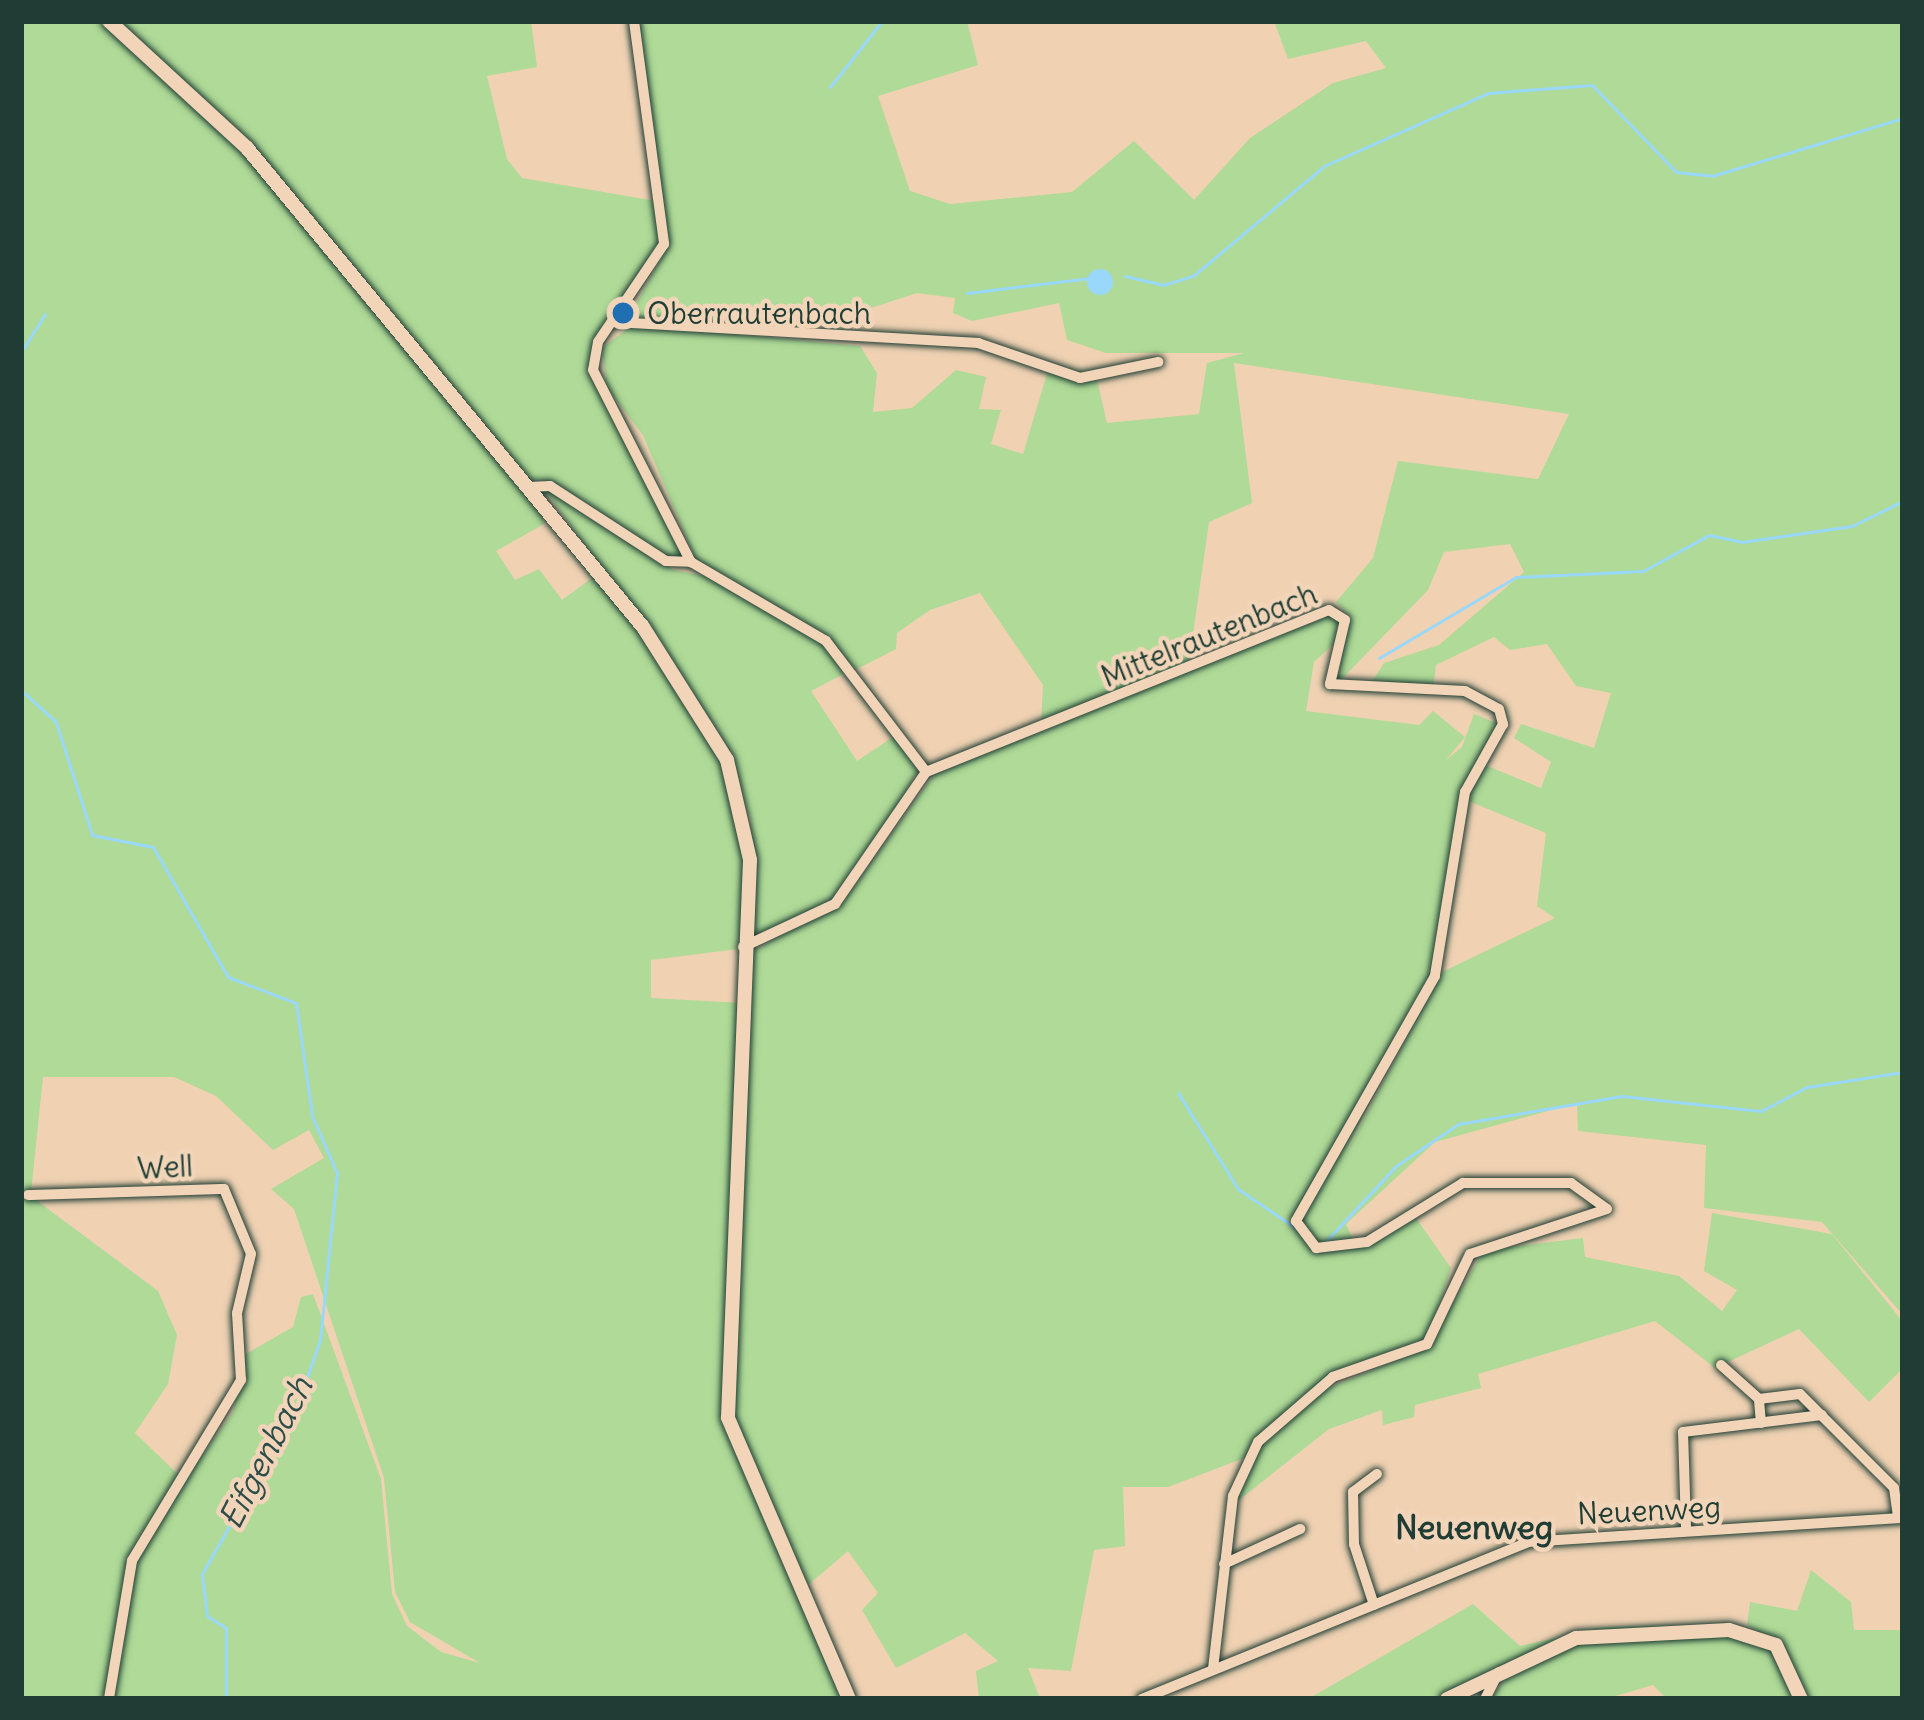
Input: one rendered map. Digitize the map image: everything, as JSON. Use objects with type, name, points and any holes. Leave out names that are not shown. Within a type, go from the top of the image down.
[{"type":"main road","points":[[109,21],[222,119],[664,654],[720,744],[749,849],[728,1418],[850,1699]]},
{"type":"main road","points":[[1447,1699],[1499,1672],[1593,1635],[1743,1630],[1776,1645],[1801,1699]]},
{"type":"street","points":[[634,21],[664,244],[615,322],[593,370],[691,562],[826,641],[926,772],[836,904],[742,947]]},
{"type":"street","points":[[615,322],[978,343],[1080,378],[1158,362]]},
{"type":"street","points":[[529,487],[550,486],[670,564],[691,562]]},
{"type":"street","name":"Mittelrautenbach","points":[[926,772],[1334,609],[1345,626],[1330,684],[1465,691],[1499,709],[1503,724],[1465,792],[1435,976],[1340,1160],[1298,1205],[1304,1236],[1328,1250],[1366,1242],[1448,1186],[1571,1183],[1606,1198],[1604,1212],[1471,1254],[1418,1352],[1333,1377],[1258,1442],[1238,1478],[1224,1564]]},
{"type":"street","name":"Well","points":[[28,1196],[224,1189],[250,1254],[237,1313],[241,1380],[196,1465],[132,1561],[110,1699]]},
{"type":"street","points":[[1721,1365],[1759,1400],[1761,1423]]},
{"type":"street","points":[[1759,1400],[1796,1393],[1889,1483],[1900,1516]]},
{"type":"street","points":[[1686,1527],[1683,1432],[1822,1415]]},
{"type":"street","points":[[1889,1483],[1903,1473]]},
{"type":"street","points":[[1373,1605],[1354,1544],[1353,1492],[1377,1474]]},
{"type":"street","name":"Neuenweg","points":[[1142,1699],[1528,1542],[1686,1527],[1900,1516]]},
{"type":"street","points":[[1213,1669],[1224,1564],[1300,1529]]},
{"type":"street","points":[[1485,1699],[1499,1672]]},
{"type":"green space","points":[[21,21],[531,21],[537,67],[487,76],[507,159],[522,178],[656,201],[632,21],[967,21],[978,65],[878,96],[910,191],[950,204],[1072,192],[1134,141],[1194,200],[1250,138],[1333,83],[1386,68],[1366,41],[1288,59],[1274,21],[1903,21],[1903,1315],[1822,1222],[1704,1208],[1706,1145],[1578,1131],[1577,1103],[1435,1142],[1346,1224],[1356,1246],[1416,1218],[1451,1268],[1428,1338],[1345,1369],[1244,1458],[1168,1487],[1123,1487],[1125,1546],[1094,1550],[1071,1671],[1028,1668],[1039,1696],[979,1699],[976,1671],[998,1661],[965,1633],[896,1668],[862,1610],[878,1593],[848,1551],[807,1586],[845,1699],[111,1699],[125,1592],[147,1534],[233,1412],[244,1355],[293,1327],[301,1297],[313,1294],[381,1479],[392,1594],[407,1626],[441,1652],[480,1663],[410,1622],[395,1592],[384,1478],[294,1209],[271,1189],[324,1158],[309,1130],[273,1150],[216,1096],[174,1077],[43,1077],[31,1192],[21,1193]],"holes":[[[666,250],[627,320],[797,332],[917,293],[955,298],[953,313],[972,321],[1059,303],[1067,340],[1106,353],[1244,353],[1207,363],[1199,414],[1107,423],[1097,380],[1049,367],[1023,454],[991,444],[1001,410],[979,409],[986,377],[956,370],[912,408],[873,412],[877,373],[860,346],[656,327],[627,329],[602,348],[607,388],[643,435],[696,560],[855,670],[896,649],[897,633],[930,610],[980,593],[1043,685],[1041,725],[1189,662],[1209,522],[1252,503],[1234,363],[1569,414],[1538,479],[1398,461],[1373,558],[1336,602],[1348,615],[1337,684],[1428,590],[1444,552],[1510,544],[1524,572],[1439,645],[1384,663],[1370,685],[1433,690],[1436,665],[1494,637],[1510,650],[1547,644],[1576,686],[1611,693],[1594,748],[1521,724],[1514,738],[1551,762],[1541,788],[1480,763],[1466,800],[1546,833],[1537,906],[1555,918],[1442,972],[1342,1160],[1434,972],[1462,791],[1499,724],[1474,714],[1462,747],[1446,760],[1465,737],[1433,711],[1419,725],[1306,711],[1314,662],[1338,640],[1341,618],[1327,614],[935,773],[849,894],[749,954],[742,1003],[651,998],[651,960],[738,949],[745,868],[724,766],[650,643],[564,541],[592,578],[562,600],[539,569],[515,580],[496,551],[544,524],[531,482],[540,479],[668,559],[684,557],[590,374],[595,339]]]},
{"type":"green space","points":[[543,487],[674,570],[710,577],[824,642],[849,671],[811,691],[857,761],[896,735],[919,768],[866,864],[821,911],[753,944],[751,820],[722,736]]},
{"type":"green space","points":[[32,1197],[158,1291],[177,1335],[168,1384],[135,1433],[183,1479],[131,1560],[107,1699],[21,1699],[21,1199]]},
{"type":"green space","points":[[1712,1213],[1832,1234],[1903,1322],[1903,1368],[1869,1402],[1799,1329],[1715,1368],[1655,1321],[1478,1374],[1481,1388],[1415,1405],[1414,1417],[1383,1425],[1382,1410],[1329,1429],[1234,1504],[1251,1455],[1315,1393],[1426,1349],[1484,1250],[1583,1238],[1585,1257],[1679,1276],[1722,1311],[1737,1290],[1704,1271]]},
{"type":"green space","points":[[1811,1570],[1851,1602],[1854,1630],[1903,1630],[1903,1699],[1808,1699],[1784,1647],[1747,1625],[1750,1602],[1797,1611]]},
{"type":"green space","points":[[1473,1604],[1520,1646],[1605,1627],[1742,1624],[1558,1639],[1440,1699],[1308,1699]]},
{"type":"green space","points":[[1745,1636],[1772,1647],[1796,1699],[1667,1699],[1653,1685],[1605,1699],[1491,1699],[1511,1671],[1576,1643]]},
{"type":"water","points":[[1100,269],[1113,282],[1100,295],[1087,282]]},
{"type":"waterway","points":[[830,87],[882,21]]},
{"type":"waterway","points":[[1125,276],[1163,285],[1193,276],[1324,166],[1488,93],[1592,85],[1676,172],[1712,176],[1903,118]]},
{"type":"waterway","points":[[967,293],[1090,278]]},
{"type":"waterway","points":[[21,352],[45,314]]},
{"type":"waterway","points":[[1379,658],[1516,577],[1643,571],[1709,535],[1742,542],[1852,526],[1903,501]]},
{"type":"waterway","name":"Eifgenbach","points":[[21,690],[56,722],[92,835],[153,847],[228,977],[296,1003],[312,1116],[337,1173],[320,1340],[296,1409],[202,1574],[207,1616],[226,1628],[226,1699]]},
{"type":"waterway","points":[[1327,1240],[1396,1166],[1458,1124],[1622,1096],[1761,1111],[1807,1087],[1903,1072]]},
{"type":"waterway","points":[[1178,1093],[1238,1189],[1294,1227]]},
{"type":"place","name":"Oberrautenbach","points":[[623,313]]},
{"type":"district","name":"Neuenweg","points":[[1474,1528]]}]
